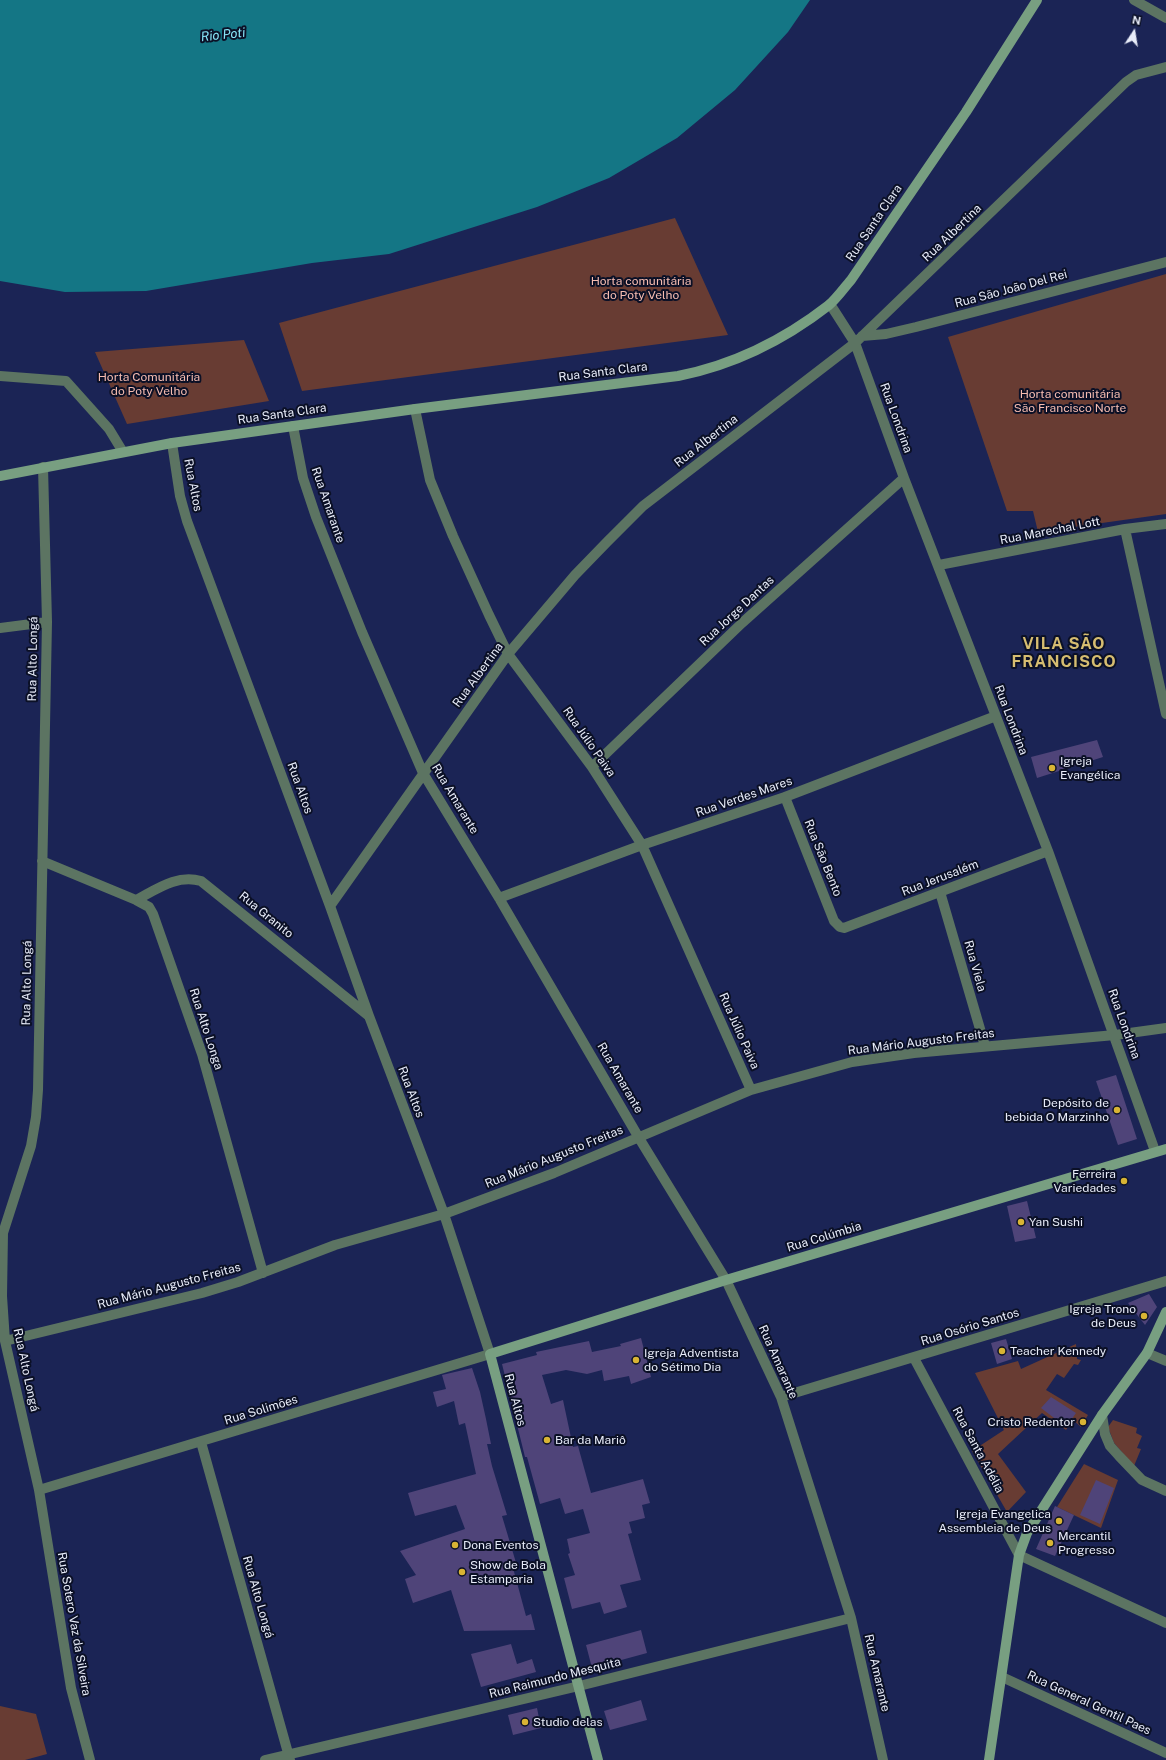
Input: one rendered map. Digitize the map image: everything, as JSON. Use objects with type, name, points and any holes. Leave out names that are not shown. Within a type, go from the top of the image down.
[{"type":"street","name":"Rua Santa Clara","points":[[0,476],[172,443],[415,409],[678,376],[730,363],[775,341],[830,304],[851,280],[966,112],[1037,0]]},
{"type":"street","points":[[1134,0],[1166,18]]},
{"type":"street","name":"Rua Albertina","points":[[330,906],[508,654],[575,575],[643,506],[859,340],[1126,82],[1136,75],[1166,67]]},
{"type":"street","name":"Rua São João Del Rei","points":[[859,340],[916,327],[1166,262]]},
{"type":"street","name":"Rua Londrina","points":[[830,304],[859,340],[904,478],[1048,851],[1115,1035],[1155,1151]]},
{"type":"street","points":[[0,376],[66,381],[109,429],[122,452]]},
{"type":"street","name":"Rua Júlio Paiva","points":[[415,409],[430,480],[453,536],[508,654],[592,767],[642,845],[751,1090]]},
{"type":"street","name":"Rua Amarante","points":[[293,426],[303,478],[316,517],[362,632],[423,773],[500,898],[639,1138],[726,1280],[781,1397],[851,1618],[883,1760]]},
{"type":"street","name":"Rua Altos","points":[[172,443],[180,496],[187,521],[330,906],[369,1016],[444,1214],[490,1354],[598,1760]]},
{"type":"street","name":"Rua Alto Longá","points":[[39,1490],[5,1341],[2,1296],[3,1233],[31,1146],[36,1117],[46,622],[43,467]]},
{"type":"street","name":"Rua Jorge Dantas","points":[[592,767],[742,623],[904,478]]},
{"type":"street","name":"Rua Marechal Lott","points":[[938,565],[1125,529],[1166,524]]},
{"type":"street","points":[[1125,529],[1166,714]]},
{"type":"street","points":[[0,628],[46,622]]},
{"type":"street","name":"Rua Verdes Mares","points":[[500,898],[642,845],[785,797],[996,716]]},
{"type":"street","name":"Rua São Bento","points":[[785,797],[834,921],[840,927]]},
{"type":"street","name":"Rua Jerusalém","points":[[840,927],[848,927],[1048,851]]},
{"type":"street","name":"Rua Alto Longa","points":[[42,861],[136,900],[149,907],[153,914],[200,1047],[263,1272]]},
{"type":"street","name":"Rua Granito","points":[[136,900],[177,879],[193,878],[201,881],[369,1016]]},
{"type":"street","name":"Rua Viela","points":[[940,892],[985,1046]]},
{"type":"street","name":"Rua Mário Augusto Freitas","points":[[5,1341],[202,1293],[342,1242],[444,1214],[554,1173],[751,1090],[852,1062],[914,1053],[1115,1035],[1166,1028]]},
{"type":"street","name":"Rua Colúmbia","points":[[490,1354],[726,1280],[1166,1148]]},
{"type":"street","name":"Rua Osório Santos","points":[[781,1397],[914,1358],[1166,1280]]},
{"type":"street","points":[[989,1760],[1019,1555],[1027,1533],[1102,1415],[1147,1353],[1166,1312]]},
{"type":"street","points":[[1147,1353],[1166,1361]]},
{"type":"street","name":"Rua Solimões","points":[[39,1490],[490,1354]]},
{"type":"street","name":"Rua Santa Adélia","points":[[914,1358],[1019,1555]]},
{"type":"street","points":[[1102,1415],[1105,1434],[1110,1446],[1142,1480],[1166,1491]]},
{"type":"street","name":"Rua Alto Longá","points":[[201,1442],[289,1757]]},
{"type":"street","name":"Rua Sotero Vaz da Silveira","points":[[39,1490],[71,1688],[90,1760]]},
{"type":"street","points":[[1019,1555],[1166,1623]]},
{"type":"street","name":"Rua Raimundo Mesquita","points":[[265,1760],[289,1757],[851,1618]]},
{"type":"street","name":"Rua General Gentil Paes","points":[[1002,1677],[1166,1753]]},
{"type":"green space","name":"Horta comunitária do Poty Velho","points":[[675,218],[728,335],[302,391],[279,323]]},
{"type":"green space","name":"Horta comunitária São Francisco Norte","points":[[1166,274],[1166,514],[1038,532],[1033,511],[1007,511],[948,337]]},
{"type":"green space","name":"Horta Comunitária do Poty Velho","points":[[244,340],[269,401],[127,424],[95,352]]},
{"type":"green space","points":[[1076,1344],[1077,1359],[1081,1360],[1078,1365],[1074,1364],[1064,1378],[1057,1374],[1046,1390],[1088,1415],[1081,1427],[1073,1420],[1066,1430],[1042,1413],[998,1454],[1026,1492],[1007,1512],[972,1451],[1004,1430],[975,1373],[1018,1361],[1021,1369]]},
{"type":"green space","points":[[1113,1420],[1137,1428],[1136,1433],[1142,1436],[1137,1448],[1141,1449],[1134,1466],[1114,1443],[1108,1427]]},
{"type":"green space","points":[[1084,1464],[1118,1480],[1101,1528],[1057,1507]]},
{"type":"green space","points":[[0,1706],[36,1714],[47,1754],[25,1760],[0,1760]]},
{"type":"water","name":"Rio Poti","points":[[0,0],[810,0],[788,32],[735,90],[677,138],[609,178],[537,207],[389,254],[312,263],[146,291],[65,292],[0,281]]},
{"type":"building","name":"Igreja Evangélica","points":[[1097,740],[1103,757],[1037,778],[1031,757]]},
{"type":"building","name":"Depósito de bebida O Marzinho","points":[[1116,1075],[1137,1139],[1118,1145],[1096,1081]]},
{"type":"building","name":"Yan Sushi","points":[[1027,1201],[1036,1238],[1015,1242],[1007,1206]]},
{"type":"building","name":"Igreja Trono de Deus","points":[[1149,1294],[1157,1307],[1145,1325],[1128,1303]]},
{"type":"building","points":[[641,1338],[651,1377],[631,1384],[629,1376],[604,1381],[602,1370],[587,1374],[566,1370],[542,1375],[551,1404],[563,1400],[573,1447],[578,1446],[591,1493],[643,1479],[650,1503],[642,1505],[645,1518],[629,1522],[632,1533],[628,1534],[641,1580],[620,1585],[627,1607],[604,1614],[600,1602],[572,1609],[564,1578],[575,1575],[568,1554],[570,1553],[567,1539],[590,1533],[583,1509],[565,1514],[560,1498],[540,1504],[527,1457],[525,1457],[502,1364],[537,1355],[536,1352],[589,1341],[592,1352],[621,1346],[620,1344]]},
{"type":"building","name":"Teacher Kennedy","points":[[1006,1339],[1012,1359],[997,1364],[991,1343]]},
{"type":"building","points":[[472,1368],[480,1392],[486,1419],[491,1444],[487,1444],[492,1466],[507,1515],[502,1516],[517,1566],[513,1568],[526,1616],[531,1614],[535,1630],[464,1631],[451,1590],[413,1603],[405,1579],[416,1575],[400,1551],[465,1529],[456,1505],[415,1516],[408,1493],[476,1474],[465,1423],[459,1425],[454,1401],[437,1407],[433,1392],[446,1389],[442,1375]]},
{"type":"building","points":[[1051,1397],[1076,1413],[1066,1427],[1041,1408]]},
{"type":"building","points":[[1096,1480],[1114,1488],[1100,1524],[1080,1515]]},
{"type":"building","points":[[1055,1506],[1074,1515],[1055,1556],[1036,1549]]},
{"type":"building","points":[[641,1630],[647,1653],[592,1668],[586,1645]]},
{"type":"building","points":[[511,1644],[517,1664],[532,1659],[536,1672],[481,1687],[471,1654]]},
{"type":"building","points":[[641,1700],[647,1720],[610,1730],[604,1711]]},
{"type":"building","name":"Studio delas","points":[[537,1708],[541,1728],[513,1735],[508,1715]]},
{"type":"place","name":"Igreja Evangélica","points":[[1052,768]]},
{"type":"place","name":"Depósito de bebida O Marzinho","points":[[1117,1110]]},
{"type":"place","name":"Ferreira Variedades","points":[[1124,1181]]},
{"type":"place","name":"Yan Sushi","points":[[1021,1222]]},
{"type":"place","name":"Igreja Trono de Deus","points":[[1144,1316]]},
{"type":"place","name":"Teacher Kennedy","points":[[1002,1351]]},
{"type":"place","name":"Igreja Adventista do Sétimo Dia","points":[[636,1360]]},
{"type":"place","name":"Cristo Redentor","points":[[1083,1422]]},
{"type":"place","name":"Bar da Mariô","points":[[547,1440]]},
{"type":"place","name":"Igreja Evangelica Assembleia de Deus","points":[[1059,1521]]},
{"type":"place","name":"Mercantil Progresso","points":[[1050,1543]]},
{"type":"place","name":"Dona Eventos","points":[[455,1545]]},
{"type":"place","name":"Show de Bola Estamparia","points":[[462,1572]]},
{"type":"place","name":"Studio delas","points":[[525,1722]]},
{"type":"district","name":"VILA SÃO FRANCISCO","points":[[1064,653]]}]
